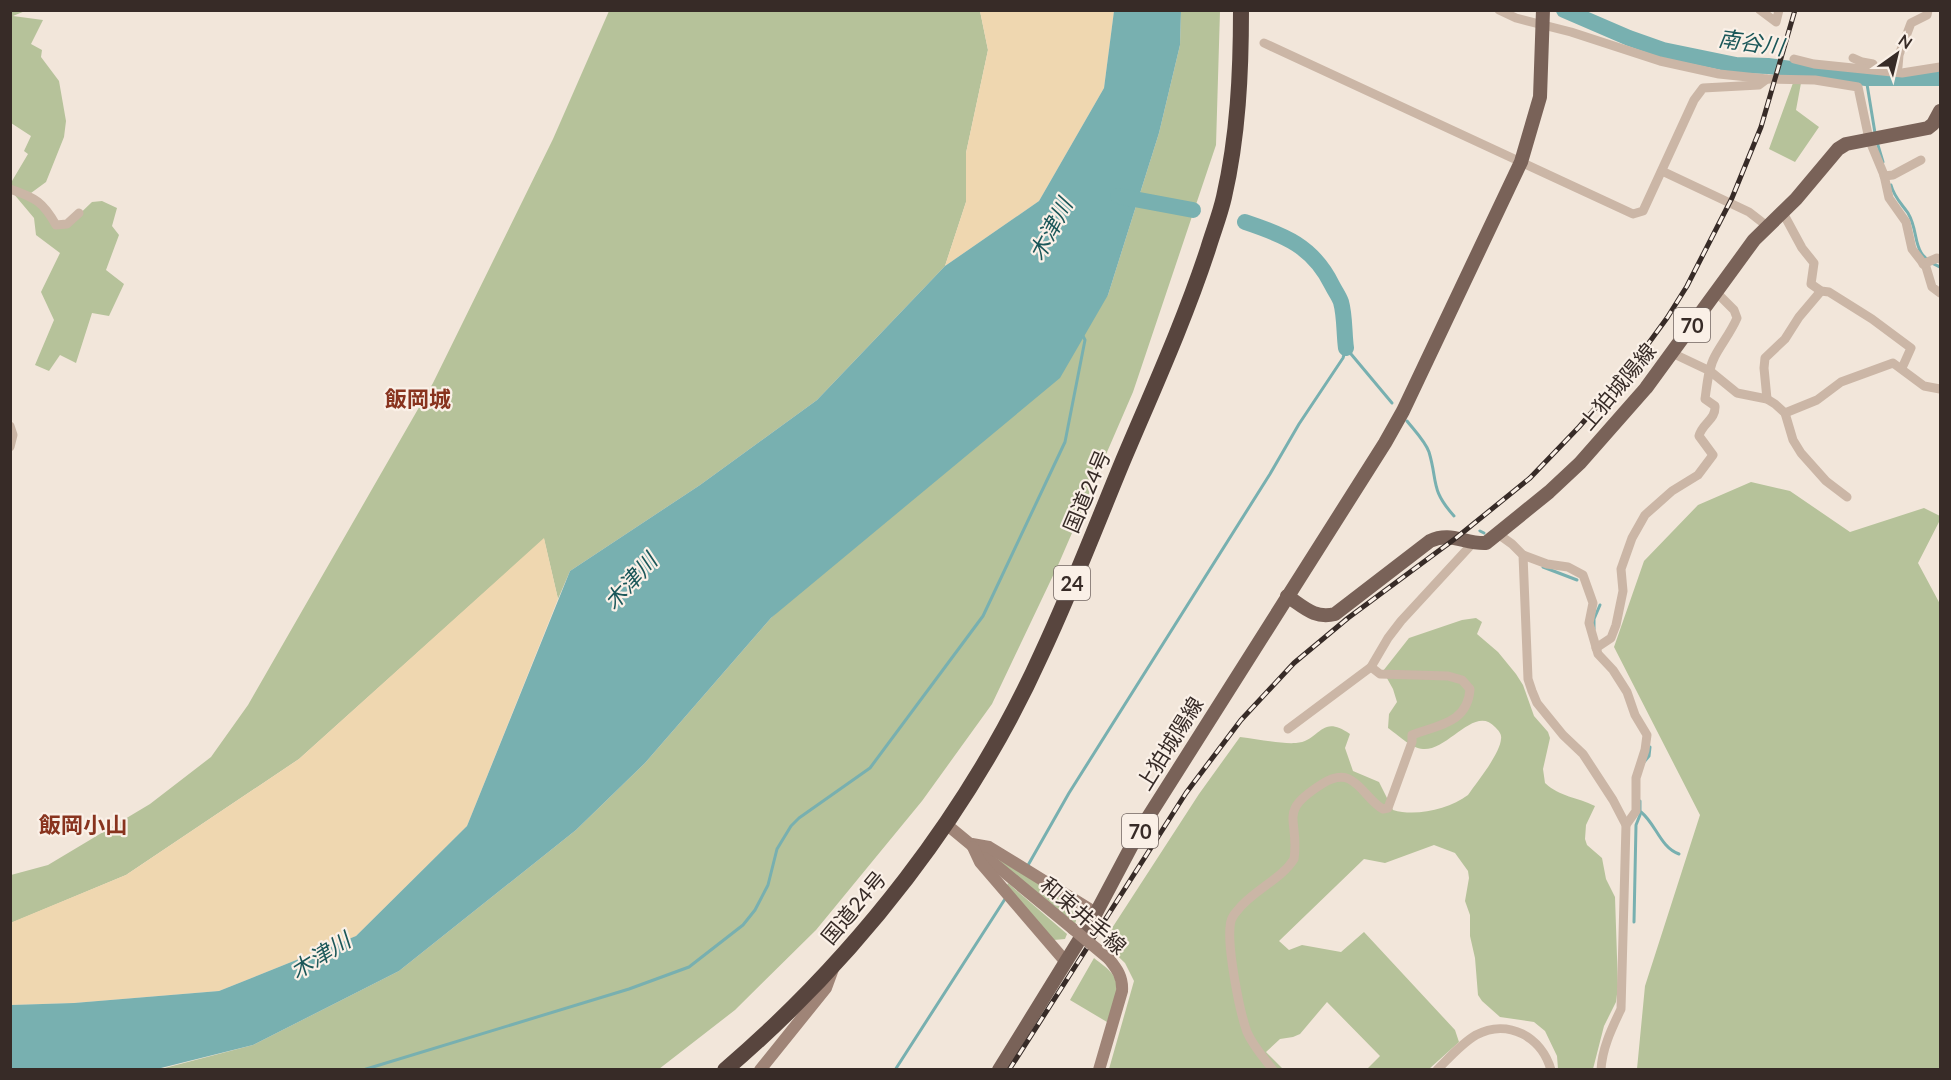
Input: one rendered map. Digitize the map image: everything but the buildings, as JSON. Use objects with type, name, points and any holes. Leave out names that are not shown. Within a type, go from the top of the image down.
[{"type":"highway","name":"国道24号","points":[[725,1070],[798,1002],[890,900],[946,824],[998,739],[1041,655],[1194,293],[1224,200],[1234,148],[1241,55],[1240,10]]},
{"type":"main road","name":"上狛城陽線","points":[[999,1070],[1096,913],[1140,830],[1403,411],[1521,162],[1540,98],[1543,17]]},
{"type":"main road","name":"上狛城陽線","points":[[1472,544],[1486,543],[1498,534],[1580,463],[1646,388],[1754,240],[1796,198],[1838,149],[1846,144],[1928,128],[1941,111]]},
{"type":"main road","points":[[1287,596],[1312,613],[1323,617],[1335,614],[1430,541],[1446,536],[1472,544]]},
{"type":"main road","name":"和束井手線","points":[[946,824],[1109,959],[1118,970],[1122,991],[1100,1070]]},
{"type":"main road","points":[[971,844],[989,847],[1096,913]]},
{"type":"main road","points":[[971,844],[980,862],[1065,961]]},
{"type":"main road","points":[[760,1070],[826,988],[837,961]]},
{"type":"street","points":[[1499,10],[1516,18],[1543,17],[1660,61],[1719,74],[1767,79],[1815,80],[1858,87],[1869,139],[1884,176],[1889,198],[1906,222],[1912,249],[1926,267],[1932,287],[1941,293]]},
{"type":"street","points":[[1760,10],[1776,22],[1779,10]]},
{"type":"street","points":[[1899,67],[1899,55],[1911,22],[1927,15],[1928,10]]},
{"type":"street","points":[[1264,43],[1633,214],[1643,211],[1694,100],[1703,88],[1759,85],[1767,79]]},
{"type":"street","points":[[1853,58],[1862,62],[1899,67],[1941,67]]},
{"type":"street","points":[[1794,59],[1814,64],[1902,73],[1941,67]]},
{"type":"street","points":[[1884,176],[1893,175],[1921,160]]},
{"type":"street","points":[[1662,171],[1749,212],[1767,226]]},
{"type":"street","points":[[10,189],[39,201],[56,225],[67,224],[79,213]]},
{"type":"street","points":[[1782,211],[1802,248],[1814,263],[1811,284],[1821,291],[1829,292],[1872,319],[1911,348],[1902,368]]},
{"type":"street","points":[[1923,264],[1941,259]]},
{"type":"street","points":[[1596,648],[1611,638],[1616,625],[1623,591],[1621,569],[1632,538],[1645,515],[1672,491],[1698,475],[1713,454],[1699,436],[1705,423],[1713,418],[1715,412],[1715,406],[1706,399],[1710,371],[1714,357],[1728,337],[1737,318],[1734,310],[1716,291]]},
{"type":"street","points":[[1767,399],[1765,358],[1785,339],[1799,317],[1821,291]]},
{"type":"street","points":[[1672,353],[1710,371],[1737,393],[1767,399],[1785,413],[1793,440],[1801,453],[1826,481],[1847,497]]},
{"type":"street","points":[[1785,413],[1817,400],[1841,381],[1893,363],[1924,386],[1940,387]]},
{"type":"street","points":[[10,426],[13,435],[10,447]]},
{"type":"street","points":[[1498,534],[1523,555],[1547,564],[1568,567],[1582,575],[1593,603],[1589,623],[1598,654],[1613,670],[1627,692],[1635,716],[1647,735],[1636,778],[1636,811],[1626,825]]},
{"type":"street","points":[[1288,729],[1371,667],[1401,621],[1472,544]]},
{"type":"street","points":[[1523,555],[1528,679],[1532,691],[1537,703],[1563,735],[1583,754],[1613,800],[1626,825],[1621,1009],[1601,1058],[1601,1070]]},
{"type":"street","points":[[1273,1070],[1252,1041],[1241,1009],[1233,967],[1229,926],[1234,913],[1245,901],[1282,873],[1294,859],[1293,817],[1295,806],[1300,800],[1330,780],[1343,777],[1355,783],[1377,806],[1383,809],[1388,808],[1412,742],[1412,735],[1456,718],[1465,711],[1470,700],[1470,689],[1462,680],[1448,676],[1380,674],[1371,667]]},
{"type":"street","points":[[1437,1070],[1471,1038],[1486,1031],[1502,1028],[1518,1031],[1532,1038],[1542,1049],[1551,1070]]},
{"type":"green space","points":[[11,11],[25,11],[13,16],[43,20],[31,44],[42,50],[41,57],[59,81],[66,121],[64,137],[46,182],[31,193],[11,186],[28,154],[24,151],[31,136],[11,123]]},
{"type":"green space","points":[[609,11],[980,11],[988,50],[966,153],[966,202],[945,266],[817,400],[700,485],[570,571],[558,599],[544,539],[299,759],[126,875],[11,923],[11,875],[48,865],[150,804],[211,757],[248,705],[433,383],[553,139]]},
{"type":"green space","points":[[1181,11],[1220,11],[1216,145],[1133,392],[1059,563],[992,704],[922,801],[816,930],[735,1010],[659,1069],[157,1070],[253,1045],[399,971],[576,830],[645,763],[771,618],[1108,295],[1159,133],[1180,45]]},
{"type":"green space","points":[[1793,83],[1801,83],[1796,110],[1819,127],[1795,162],[1769,149]]},
{"type":"green space","points":[[13,193],[29,198],[66,227],[92,202],[102,201],[117,208],[112,226],[119,235],[106,270],[124,284],[109,316],[92,313],[76,363],[60,355],[49,371],[35,365],[54,320],[41,292],[60,253],[36,235],[34,218]]},
{"type":"green space","points":[[1751,482],[1790,491],[1850,532],[1924,508],[1940,516],[1918,563],[1940,604],[1940,1069],[1637,1069],[1645,986],[1700,815],[1614,647],[1644,561],[1698,505]]},
{"type":"green space","points":[[1476,618],[1482,622],[1477,634],[1498,652],[1516,674],[1523,685],[1534,716],[1548,732],[1550,738],[1543,769],[1545,783],[1563,794],[1595,806],[1586,825],[1585,839],[1587,845],[1602,858],[1606,879],[1615,897],[1618,987],[1616,1002],[1604,1026],[1593,1069],[1558,1069],[1557,1056],[1545,1031],[1534,1022],[1500,1017],[1482,1001],[1478,995],[1475,958],[1470,936],[1470,915],[1465,901],[1468,871],[1455,853],[1434,845],[1385,863],[1364,859],[1279,941],[1289,950],[1302,945],[1341,952],[1364,932],[1455,1030],[1459,1042],[1429,1069],[1367,1069],[1380,1056],[1327,1002],[1300,1034],[1280,1039],[1266,1052],[1283,1069],[1109,1069],[1134,981],[1125,963],[1103,942],[1199,794],[1240,737],[1296,743],[1311,738],[1326,727],[1340,728],[1350,734],[1345,748],[1353,771],[1379,782],[1393,810],[1422,812],[1442,808],[1460,800],[1468,795],[1492,760],[1500,745],[1500,732],[1487,721],[1479,721],[1470,724],[1432,748],[1414,747],[1388,728],[1389,714],[1397,702],[1383,671],[1409,638],[1462,620]]},
{"type":"green space","points":[[993,856],[1070,903],[1077,915],[1075,925]]},
{"type":"green space","points":[[1008,883],[1067,934],[1065,939],[1054,940],[1006,888]]},
{"type":"green space","points":[[1094,958],[1109,970],[1115,980],[1115,998],[1107,1022],[1070,1000]]},
{"type":"sand","points":[[980,11],[1114,11],[1104,88],[1039,201],[945,266],[966,202],[966,153],[988,50]]},
{"type":"sand","points":[[544,538],[558,599],[467,826],[356,936],[219,991],[74,1003],[11,1005],[10,923],[126,875],[299,759]]},
{"type":"water","name":"木津川","points":[[1114,11],[1181,11],[1180,45],[1159,133],[1108,295],[1060,378],[771,618],[645,763],[576,830],[399,971],[253,1045],[157,1069],[11,1069],[11,1005],[74,1003],[219,991],[356,936],[467,826],[570,571],[700,485],[817,400],[945,266],[1039,201],[1104,88]]},
{"type":"waterway","name":"南谷川","points":[[1564,10],[1663,50],[1736,65],[1768,66],[1866,78],[1940,78]]},
{"type":"waterway","points":[[1866,78],[1875,133]]},
{"type":"waterway","points":[[1877,142],[1883,162]]},
{"type":"waterway","points":[[1891,185],[1912,221],[1920,250],[1930,262],[1940,267]]},
{"type":"waterway","points":[[1118,196],[1193,210]]},
{"type":"waterway","points":[[1245,222],[1285,237],[1316,261],[1341,302],[1346,348]]},
{"type":"waterway","points":[[363,1070],[629,989],[689,967],[743,925],[755,910],[768,885],[777,849],[791,826],[870,768],[983,616],[1065,442],[1085,340],[1083,336]]},
{"type":"waterway","points":[[1346,348],[1392,403]]},
{"type":"waterway","points":[[1027,867],[1069,793],[1270,474],[1299,424],[1343,358],[1346,348]]},
{"type":"waterway","points":[[1407,421],[1429,452],[1438,492],[1454,516]]},
{"type":"waterway","points":[[1480,531],[1484,533]]},
{"type":"waterway","points":[[1543,567],[1577,580]]},
{"type":"waterway","points":[[1594,629],[1594,619],[1600,605]]},
{"type":"waterway","points":[[1644,762],[1649,756],[1650,747]]},
{"type":"waterway","points":[[1634,922],[1636,825],[1640,815],[1640,801]]},
{"type":"waterway","points":[[1641,812],[1667,846],[1679,854]]},
{"type":"waterway","points":[[895,1070],[1005,899]]},
{"type":"railway","points":[[1009,1070],[1186,793],[1241,720],[1294,663],[1348,618],[1456,538],[1530,478],[1579,427],[1632,366],[1687,286],[1732,198],[1761,127],[1795,10]]},
{"type":"district","name":"飯岡城","points":[[418,398]]},
{"type":"district","name":"飯岡小山","points":[[83,824]]}]
